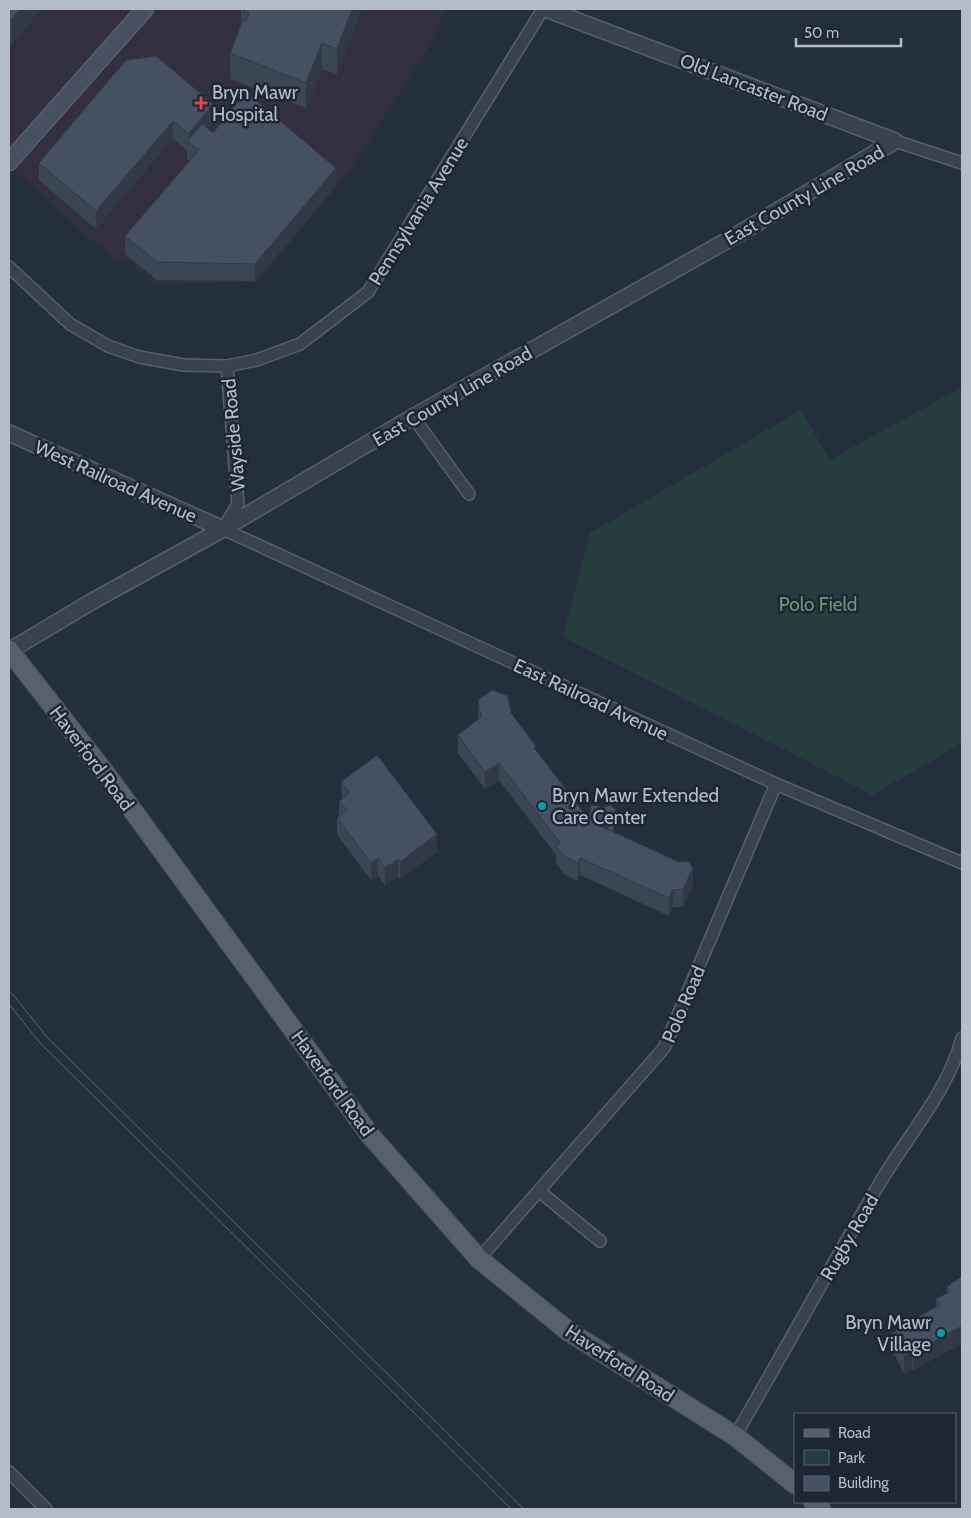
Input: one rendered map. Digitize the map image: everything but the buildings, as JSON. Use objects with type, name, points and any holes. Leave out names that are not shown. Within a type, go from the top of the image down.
[{"type":"main road","points":[[9,162],[145,9]]},
{"type":"main road","name":"Haverford Road","points":[[9,651],[109,778],[370,1135],[479,1259],[568,1331],[735,1436],[794,1483]]},
{"type":"street","name":"Old Lancaster Road","points":[[544,9],[895,141],[962,163]]},
{"type":"street","name":"Pennsylvania Avenue","points":[[9,267],[70,324],[108,346],[139,357],[184,364],[227,366],[257,360],[300,344],[368,292],[544,9]]},
{"type":"street","name":"East County Line Road","points":[[9,651],[91,602],[224,529],[412,417],[735,236],[895,141]]},
{"type":"street","name":"Wayside Road","points":[[224,529],[238,504],[227,366]]},
{"type":"street","points":[[412,417],[468,494]]},
{"type":"street","name":"West Railroad Avenue","points":[[9,433],[224,529]]},
{"type":"street","name":"East Railroad Avenue","points":[[224,529],[776,784],[962,863]]},
{"type":"street","name":"Polo Road","points":[[479,1259],[664,1048],[776,784]]},
{"type":"street","name":"Rugby Road","points":[[735,1436],[885,1175],[931,1106],[947,1078],[962,1038]]},
{"type":"street","points":[[539,1191],[600,1241]]},
{"type":"street","points":[[9,1472],[46,1509]]},
{"type":"shaded area","name":"Bryn Mawr Hospital","points":[[9,9],[445,9],[433,40],[351,168],[261,279],[256,283],[154,284],[128,261],[126,264],[111,257],[9,166]]},
{"type":"green space","name":"Polo Field","points":[[962,387],[962,743],[873,795],[563,637],[590,533],[801,410],[830,460]]},
{"type":"tram line","points":[[9,990],[47,1037],[524,1509]]},
{"type":"tram line","points":[[9,1004],[40,1043],[511,1509]]},
{"type":"place","name":"Bryn Mawr Hospital","points":[[201,103]]},
{"type":"place","name":"Bryn Mawr Extended Care Center","points":[[542,806]]},
{"type":"place","name":"Bryn Mawr Village","points":[[941,1333]]}]
